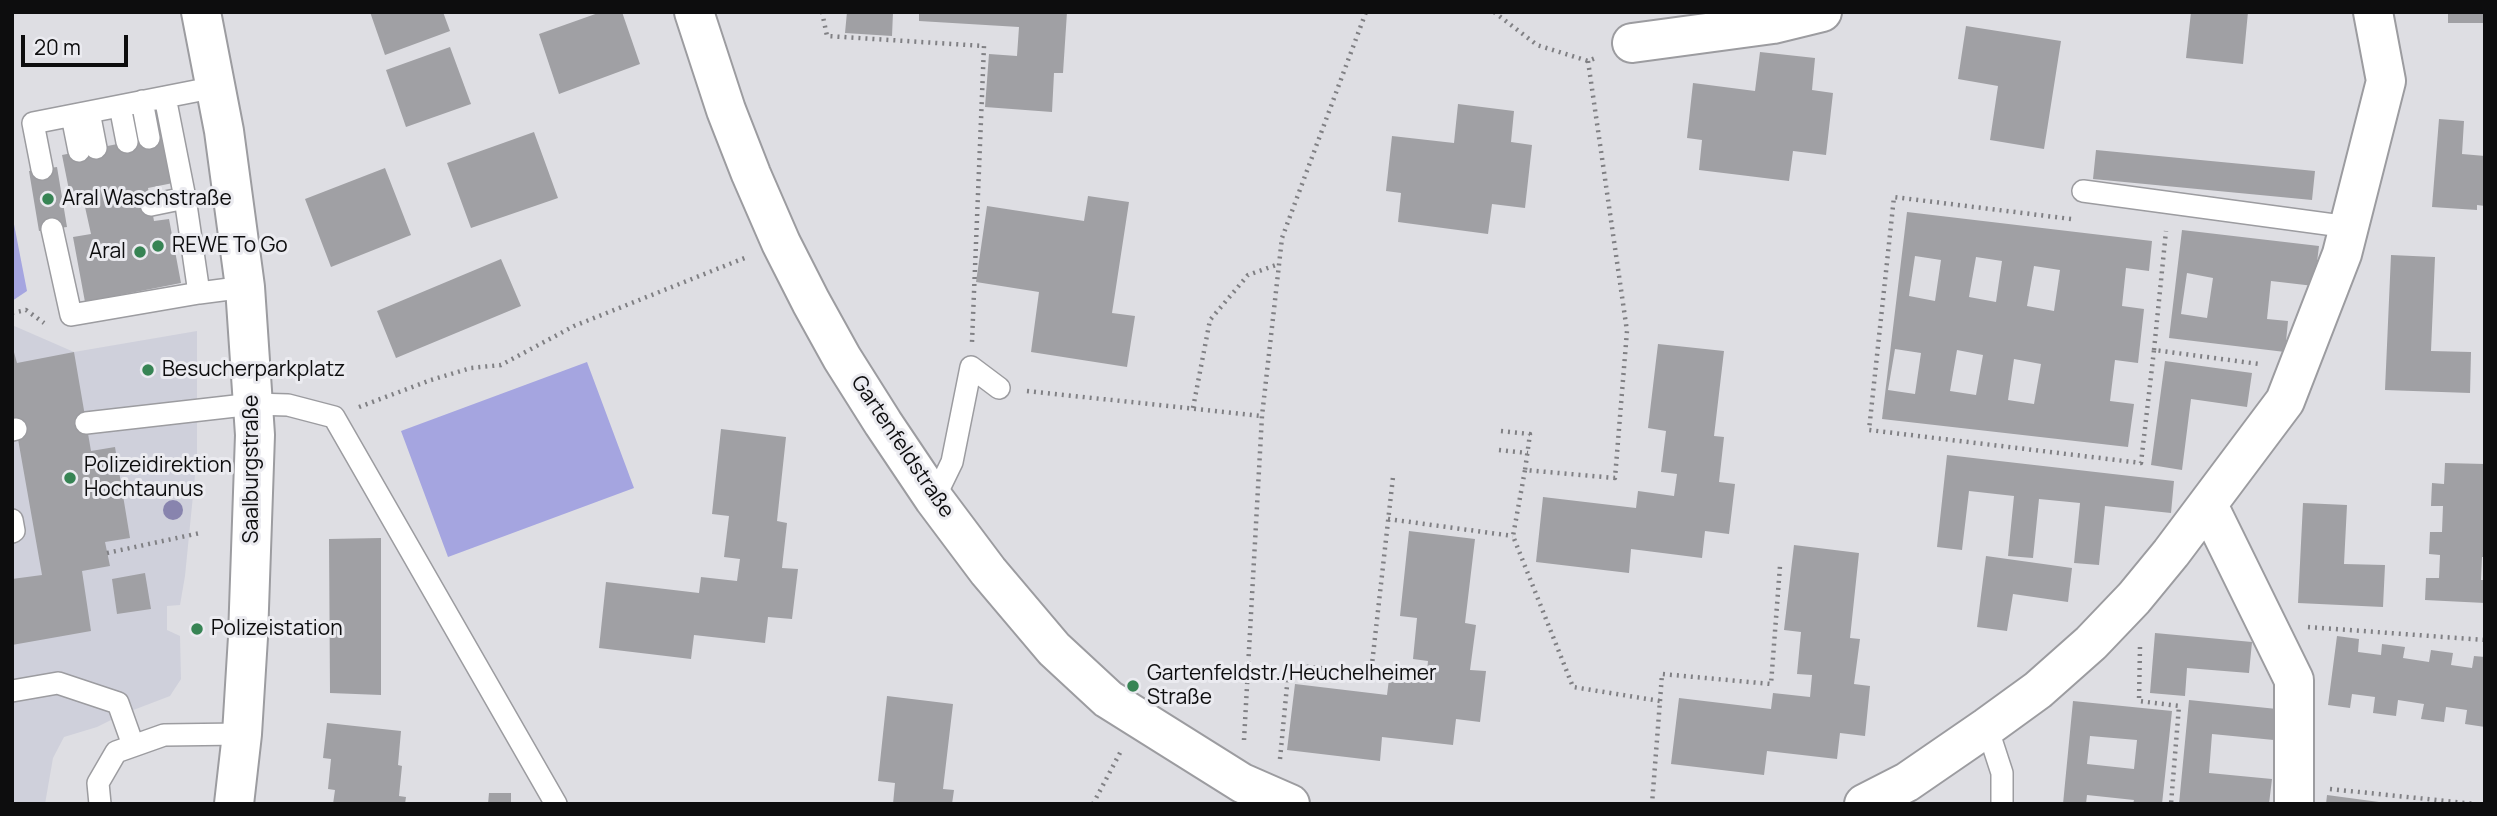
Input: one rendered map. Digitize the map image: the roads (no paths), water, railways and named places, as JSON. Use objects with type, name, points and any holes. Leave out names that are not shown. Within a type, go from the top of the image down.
[{"type":"street","name":"Saalburgstraße","points":[[201,12],[216,87],[245,287],[253,404],[253,526],[242,734],[234,804]]},
{"type":"street","name":"Gartenfeldstraße","points":[[694,12],[726,110],[780,243],[842,358],[934,499],[1019,610],[1054,649],[1108,699],[1242,783],[1283,801]]},
{"type":"street","points":[[1632,43],[1773,24],[1822,12]]},
{"type":"street","points":[[1864,804],[1907,782],[1987,727],[2038,690],[2091,643],[2134,598],[2208,505],[2285,401],[2342,254],[2386,81],[2373,12]]},
{"type":"street","points":[[2208,505],[2294,680],[2295,795]]},
{"type":"lane","points":[[42,169],[33,123],[216,87]]},
{"type":"lane","points":[[165,97],[185,198],[198,293]]},
{"type":"lane","points":[[142,101],[149,138]]},
{"type":"lane","points":[[97,111],[104,147],[97,111]]},
{"type":"lane","points":[[2082,191],[2349,227]]},
{"type":"lane","points":[[158,197],[185,198]]},
{"type":"lane","points":[[52,229],[71,315],[245,287]]},
{"type":"lane","points":[[934,499],[951,463],[971,367],[999,388]]},
{"type":"lane","points":[[86,424],[253,404],[288,405],[334,417],[556,804]]},
{"type":"lane","points":[[12,520],[12,532]]},
{"type":"lane","points":[[12,691],[58,683],[118,703],[133,746]]},
{"type":"lane","points":[[1987,727],[2003,773],[2002,804]]},
{"type":"lane","points":[[100,804],[98,783],[116,752],[164,734],[242,734]]},
{"type":"place","name":"Aral Waschstraße","points":[[48,199]]},
{"type":"place","name":"REWE To Go","points":[[158,246]]},
{"type":"place","name":"Aral","points":[[140,252]]},
{"type":"place","name":"Besucherparkplatz","points":[[148,370]]},
{"type":"place","name":"Polizeidirektion Hochtaunus","points":[[70,478]]},
{"type":"place","name":"Polizeistation","points":[[197,629]]},
{"type":"place","name":"Gartenfeldstr./Heuchelheimer Straße","points":[[1133,686]]}]
